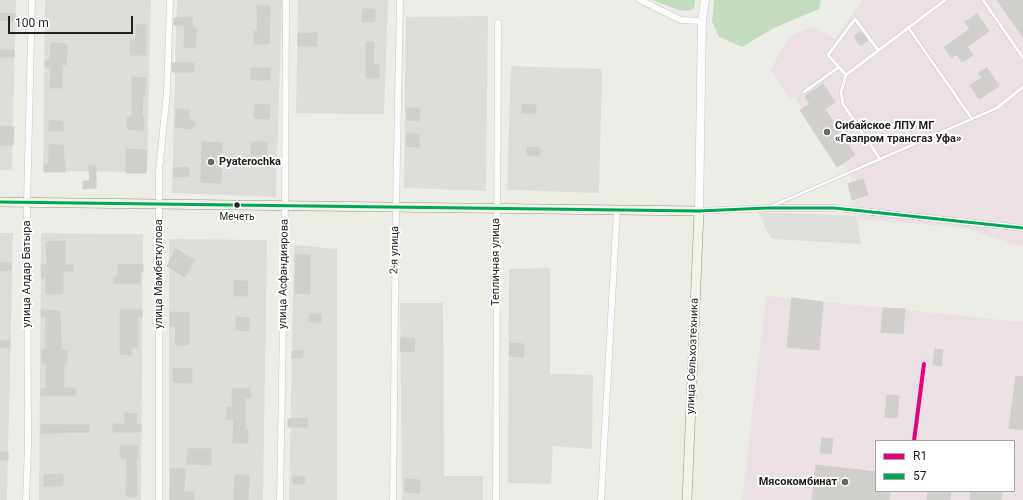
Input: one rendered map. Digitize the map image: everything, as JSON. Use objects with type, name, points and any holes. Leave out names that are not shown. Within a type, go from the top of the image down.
[{"type":"main road","points":[[0,202],[698,212]]},
{"type":"main road","name":"улица Сельхозтехника","points":[[687,500],[698,212]]},
{"type":"street","name":"улица Алдар Батыра","points":[[26,500],[28,445],[27,203],[32,0]]},
{"type":"street","name":"улица Мамбеткулова","points":[[159,500],[159,171],[167,92],[170,0]]},
{"type":"street","name":"улица Асфандиярова","points":[[280,500],[285,206],[286,0]]},
{"type":"street","name":"2-я улица","points":[[393,500],[400,0]]},
{"type":"street","points":[[640,0],[681,20],[702,21]]},
{"type":"street","points":[[705,0],[702,21],[698,212],[767,208],[834,208],[1023,228]]},
{"type":"street","name":"Тепличная улица","points":[[496,500],[496,209],[498,23]]},
{"type":"street","points":[[601,500],[617,210]]},
{"type":"lane","points":[[880,159],[843,104],[841,92],[846,75],[945,0]]},
{"type":"lane","points":[[984,0],[1023,58]]},
{"type":"lane","points":[[846,75],[828,55],[855,19],[878,50]]},
{"type":"lane","points":[[908,27],[972,119]]},
{"type":"lane","points":[[804,92],[839,67]]},
{"type":"lane","points":[[767,208],[997,108],[1023,87]]},
{"type":"shaded area","points":[[0,0],[16,0],[12,170],[0,170]]},
{"type":"shaded area","points":[[45,0],[151,0],[147,172],[43,171]]},
{"type":"shaded area","points":[[177,0],[282,0],[276,197],[172,193]]},
{"type":"shaded area","points":[[298,0],[388,0],[384,114],[296,113]]},
{"type":"shaded area","name":"Сибайское ЛПУ МГ «Газпром трансгаз Уфа»","points":[[862,0],[1023,0],[1023,247],[965,228],[857,219],[855,200],[853,200],[848,184],[852,182],[846,166],[837,167],[800,110],[802,109],[795,97],[790,99],[770,70],[790,36],[814,26],[835,39]]},
{"type":"shaded area","points":[[488,16],[486,191],[404,188],[406,17]]},
{"type":"shaded area","points":[[511,66],[602,69],[599,193],[507,190]]},
{"type":"shaded area","points":[[758,212],[856,216],[861,244],[771,239]]},
{"type":"shaded area","points":[[0,233],[13,233],[7,500],[0,500]]},
{"type":"shaded area","points":[[41,233],[143,234],[141,500],[39,500]]},
{"type":"shaded area","points":[[169,239],[267,240],[263,500],[169,500]]},
{"type":"shaded area","points":[[294,245],[337,249],[337,500],[289,500]]},
{"type":"shaded area","points":[[550,268],[550,374],[593,375],[592,449],[553,446],[551,484],[508,483],[509,269]]},
{"type":"shaded area","points":[[766,296],[1023,322],[1023,500],[742,500]]},
{"type":"shaded area","points":[[400,303],[443,303],[444,476],[483,476],[483,500],[402,500]]},
{"type":"green space","points":[[652,0],[695,0],[694,8],[687,11],[679,10]]},
{"type":"green space","points":[[714,0],[821,0],[819,9],[774,28],[742,47],[719,37],[712,21]]},
{"type":"building","points":[[997,0],[1023,0],[1023,37]]},
{"type":"building","points":[[257,6],[270,6],[269,44],[254,44],[254,31],[258,31]]},
{"type":"building","points":[[363,9],[375,9],[375,22],[362,22]]},
{"type":"building","points":[[0,13],[15,14],[15,21],[0,20]]},
{"type":"building","points":[[977,14],[989,31],[967,47],[973,55],[962,62],[956,54],[952,58],[944,47],[970,29],[965,22]]},
{"type":"building","points":[[192,17],[193,28],[197,28],[195,48],[184,47],[185,25],[174,25],[174,18]]},
{"type":"building","points":[[136,25],[146,25],[146,55],[130,55],[130,41],[136,41]]},
{"type":"building","points":[[861,32],[868,41],[860,46],[854,36]]},
{"type":"building","points":[[317,33],[317,46],[298,46],[298,34]]},
{"type":"building","points":[[366,42],[374,42],[373,65],[379,65],[379,78],[366,78]]},
{"type":"building","points":[[51,43],[67,44],[66,65],[62,65],[62,88],[50,88],[51,67],[45,67],[45,60],[50,60]]},
{"type":"building","points":[[0,50],[14,50],[14,57],[0,57]]},
{"type":"building","points":[[172,63],[194,63],[194,72],[172,72]]},
{"type":"building","points":[[251,68],[270,68],[270,80],[251,80]]},
{"type":"building","points":[[987,68],[999,86],[979,99],[970,85],[982,78],[978,73]]},
{"type":"building","points":[[132,77],[146,78],[145,95],[143,95],[142,117],[144,117],[144,130],[127,129],[127,117],[132,117]]},
{"type":"building","name":"Сибайское ЛПУ МГ «Газпром трансгаз Уфа»","points":[[823,84],[835,102],[825,109],[855,155],[837,167],[800,110],[810,104],[805,96]]},
{"type":"building","points":[[255,104],[270,105],[269,119],[254,118]]},
{"type":"building","points":[[522,105],[536,105],[536,113],[522,113]]},
{"type":"building","points":[[407,108],[420,108],[419,121],[407,120]]},
{"type":"building","points":[[177,109],[189,110],[189,118],[196,124],[192,129],[175,127]]},
{"type":"building","points":[[49,121],[63,121],[63,131],[49,131]]},
{"type":"building","points":[[0,126],[14,127],[13,145],[1,145]]},
{"type":"building","points":[[407,134],[419,134],[419,147],[406,146]]},
{"type":"building","name":"Pyaterochka","points":[[202,142],[222,143],[221,183],[201,182]]},
{"type":"building","points":[[252,142],[267,142],[267,155],[251,155]]},
{"type":"building","points":[[49,145],[63,145],[65,172],[44,172],[44,164],[49,164]]},
{"type":"building","points":[[527,147],[540,148],[540,156],[527,155]]},
{"type":"building","points":[[126,149],[147,150],[146,173],[126,173]]},
{"type":"building","points":[[89,166],[96,166],[96,188],[83,189],[83,181],[90,181]]},
{"type":"building","points":[[188,167],[189,176],[174,177],[173,168]]},
{"type":"building","points":[[863,179],[868,195],[852,200],[848,184]]},
{"type":"building","points":[[65,241],[65,265],[73,265],[73,271],[63,271],[63,294],[46,294],[46,278],[42,278],[41,265],[47,265],[46,242]]},
{"type":"building","points":[[176,249],[194,260],[185,277],[167,266]]},
{"type":"building","points":[[296,255],[310,255],[310,294],[295,293]]},
{"type":"building","points":[[0,263],[11,263],[11,270],[0,271]]},
{"type":"building","points":[[118,264],[143,265],[143,272],[140,272],[140,284],[114,283],[114,277],[118,277]]},
{"type":"building","points":[[234,281],[248,281],[247,296],[234,296]]},
{"type":"building","points":[[792,298],[823,302],[819,350],[787,347]]},
{"type":"building","points":[[883,308],[905,309],[903,334],[881,332]]},
{"type":"building","points":[[41,310],[60,311],[61,350],[67,350],[67,364],[64,364],[64,388],[75,388],[75,395],[41,396],[41,389],[46,389],[46,364],[42,364],[42,350],[46,350],[46,317],[41,317]]},
{"type":"building","points":[[142,310],[142,317],[138,317],[138,348],[131,348],[131,355],[120,354],[120,311]]},
{"type":"building","points":[[170,312],[189,313],[189,345],[175,345],[176,326],[170,326]]},
{"type":"building","points":[[310,314],[321,314],[321,322],[309,322]]},
{"type":"building","points":[[236,317],[250,318],[249,331],[236,330]]},
{"type":"building","points":[[401,338],[415,338],[414,352],[400,351]]},
{"type":"building","points":[[0,341],[10,341],[10,348],[1,348]]},
{"type":"building","points":[[510,343],[524,344],[523,357],[509,356]]},
{"type":"building","points":[[935,349],[943,350],[941,366],[933,365]]},
{"type":"building","points":[[292,351],[303,351],[303,358],[292,358]]},
{"type":"building","points":[[173,368],[192,369],[192,383],[173,382]]},
{"type":"building","points":[[1016,376],[1023,377],[1023,430],[1009,428]]},
{"type":"building","points":[[232,389],[250,389],[251,398],[245,398],[245,430],[248,430],[248,443],[233,443],[234,419],[227,419],[227,407],[232,407]]},
{"type":"building","points":[[887,395],[899,396],[897,418],[885,417]]},
{"type":"building","points":[[125,413],[137,414],[136,425],[141,425],[141,432],[113,432],[113,424],[125,424]]},
{"type":"building","points":[[307,418],[307,427],[288,427],[288,419]]},
{"type":"building","points":[[41,425],[89,425],[89,432],[41,433]]},
{"type":"building","points":[[822,438],[833,439],[831,454],[820,453]]},
{"type":"building","points":[[120,446],[138,446],[138,458],[136,458],[137,496],[126,496],[127,458],[120,458]]},
{"type":"building","points":[[188,449],[211,449],[211,465],[187,464]]},
{"type":"building","points":[[0,452],[8,452],[8,460],[0,460]]},
{"type":"building","name":"Мясокомбинат","points":[[816,465],[875,472],[875,492],[890,492],[889,500],[812,500]]},
{"type":"building","points":[[171,468],[185,469],[184,492],[194,492],[194,500],[170,500]]},
{"type":"building","points":[[63,474],[63,486],[44,486],[44,475]]},
{"type":"building","points":[[235,475],[249,475],[248,500],[234,500]]},
{"type":"building","points":[[293,476],[305,477],[304,484],[293,484]]},
{"type":"building","points":[[405,479],[420,480],[419,493],[405,492]]},
{"type":"building","points":[[928,492],[951,492],[950,500],[927,500]]},
{"type":"building","points":[[971,492],[1002,492],[1001,500],[970,500]]},
{"type":"transit line","name":"57","points":[[0,202],[699,211],[767,208],[834,208],[1023,228]]},
{"type":"transit line","name":"R1","points":[[914,440],[924,364]]},
{"type":"place","name":"Сибайское ЛПУ МГ «Газпром трансгаз Уфа»","points":[[827,132]]},
{"type":"place","name":"Pyaterochka","points":[[211,162]]},
{"type":"place","name":"Мечеть","points":[[237,205]]},
{"type":"place","name":"Мясокомбинат","points":[[845,482]]}]
